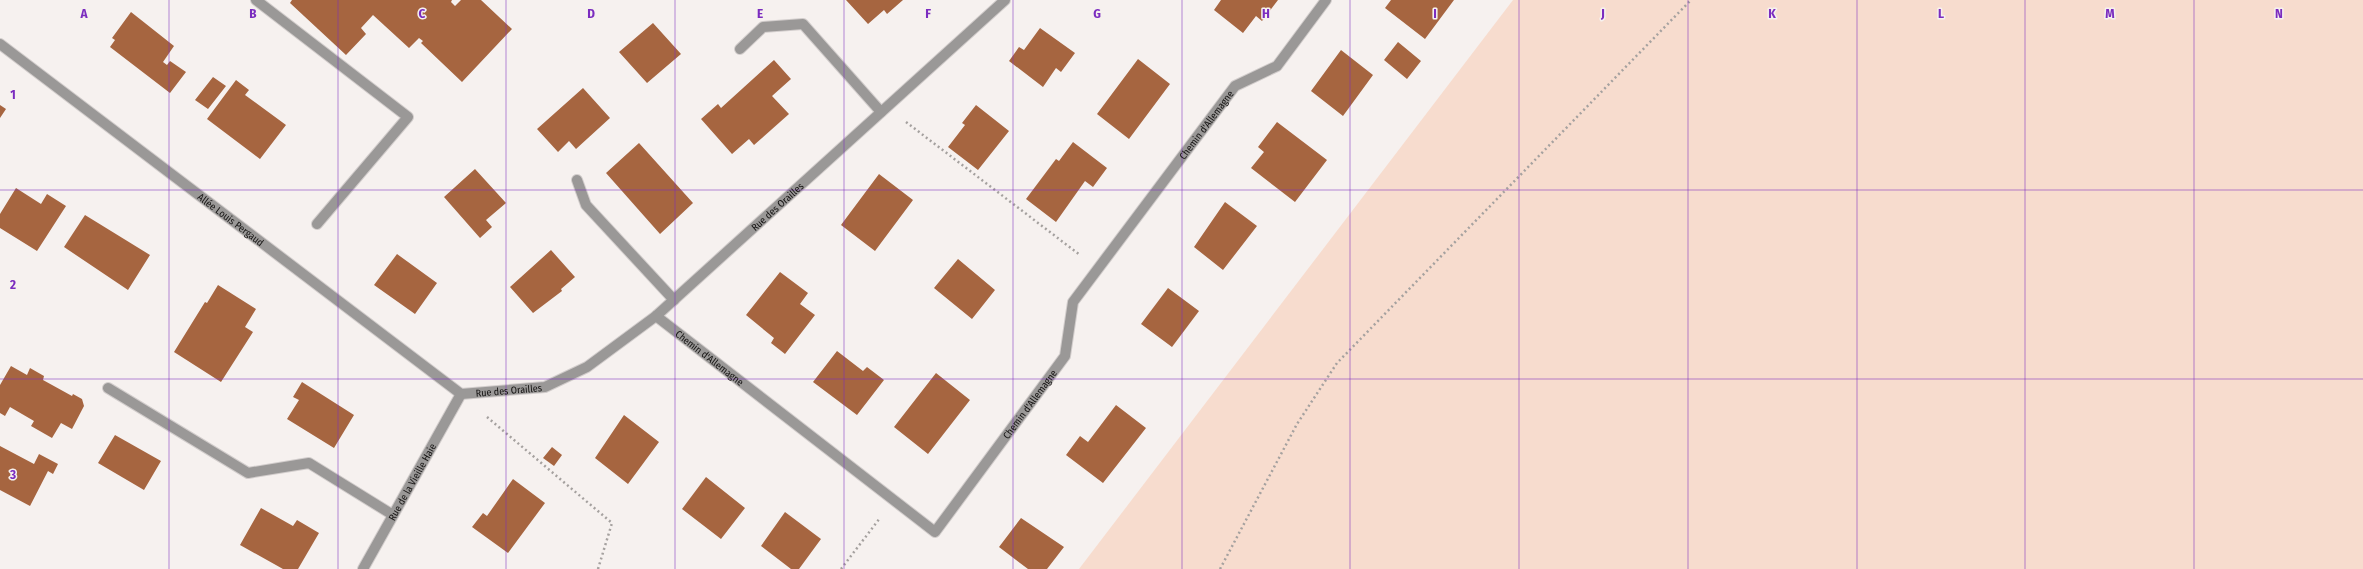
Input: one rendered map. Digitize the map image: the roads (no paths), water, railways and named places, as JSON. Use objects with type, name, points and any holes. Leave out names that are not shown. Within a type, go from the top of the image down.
[{"type":"street","points":[[256,0],[408,117],[316,224]]},
{"type":"street","name":"Rue des Orailles","points":[[461,394],[545,387],[587,367],[656,316],[1005,0]]},
{"type":"street","name":"Chemin d'Allemagne","points":[[656,316],[935,532],[1065,356],[1073,302],[1235,86],[1277,66],[1326,0]]},
{"type":"street","points":[[740,49],[763,27],[803,24],[884,110]]},
{"type":"street","name":"Allée Louis Pergaud","points":[[0,44],[461,394]]},
{"type":"street","points":[[577,180],[586,205],[674,300]]},
{"type":"street","points":[[108,388],[248,473],[309,463],[393,515]]},
{"type":"street","name":"Rue de la Vieille Haie","points":[[363,569],[461,394]]}]
